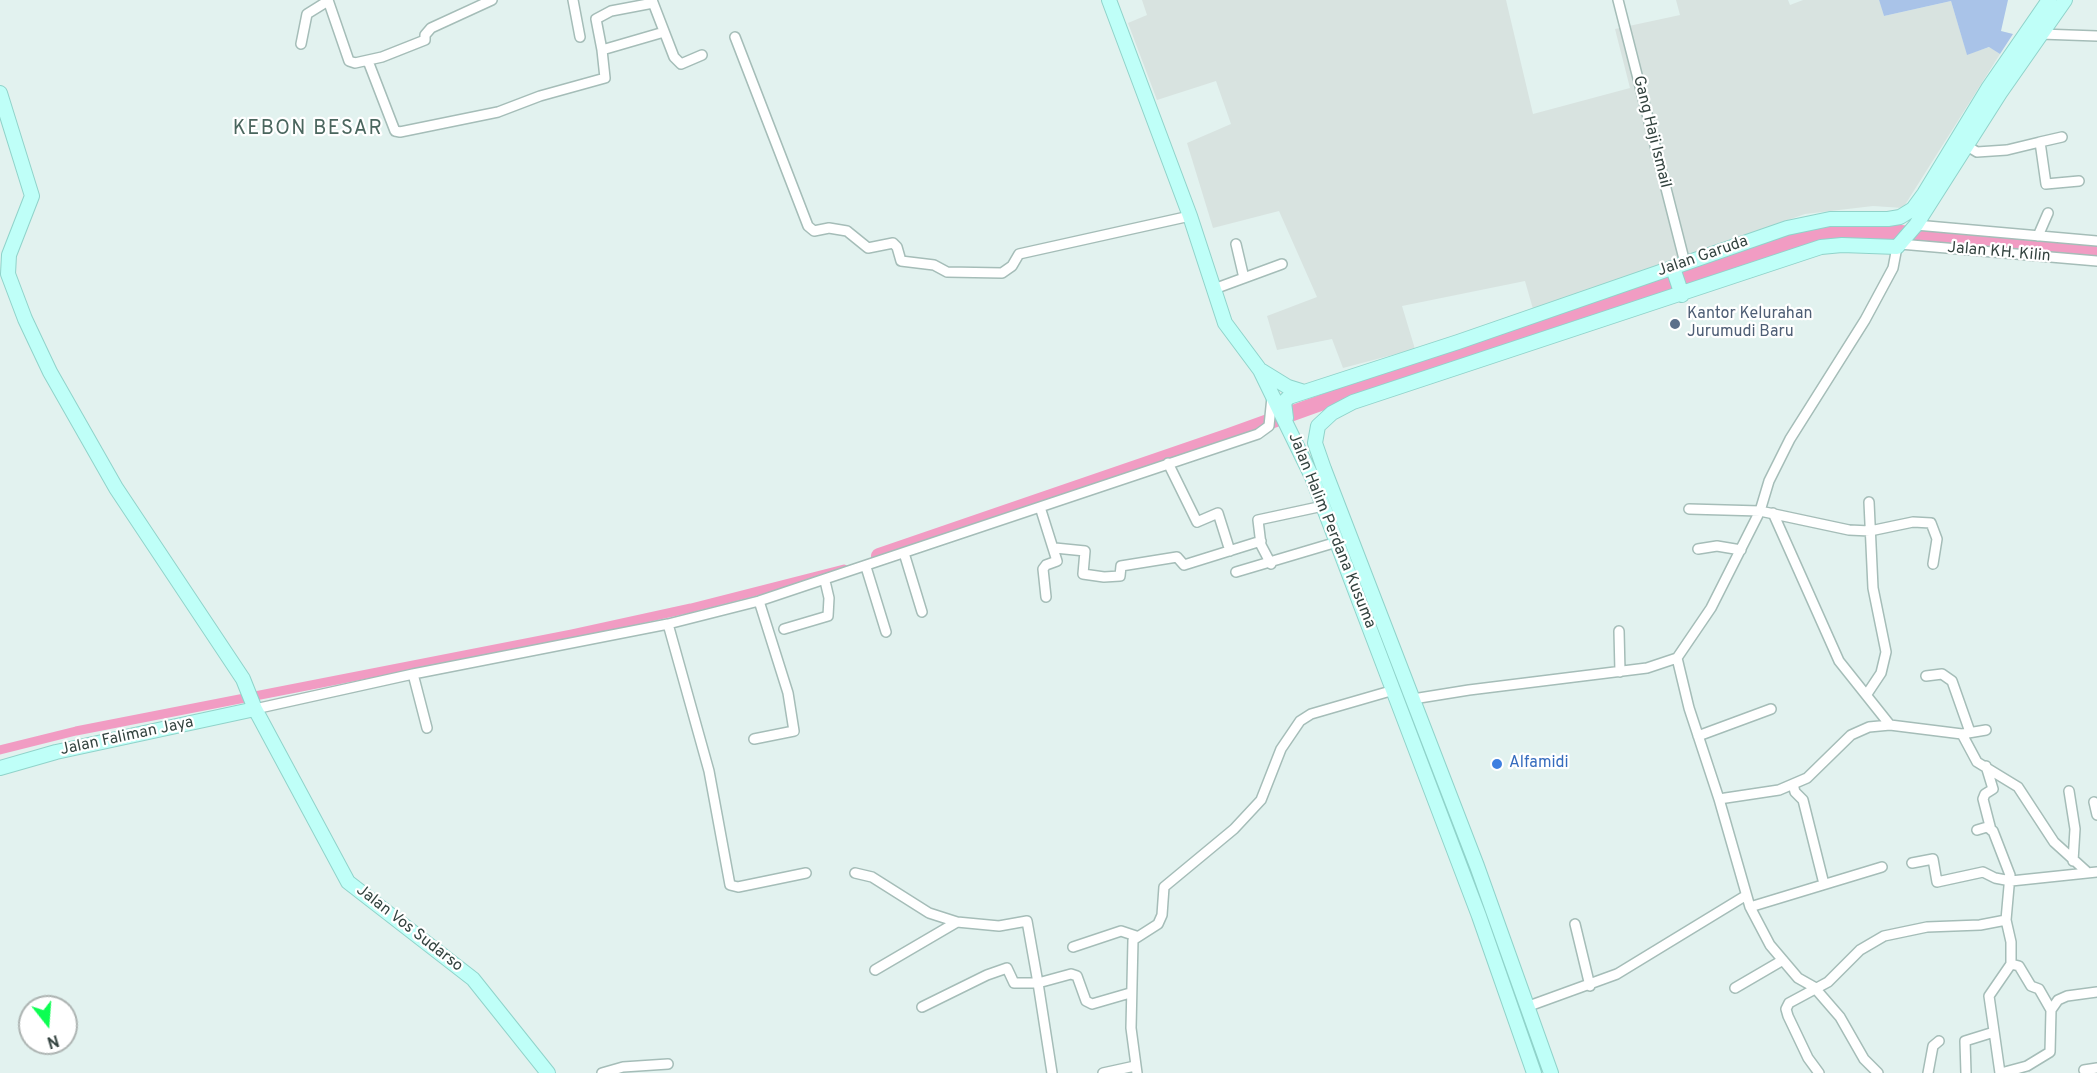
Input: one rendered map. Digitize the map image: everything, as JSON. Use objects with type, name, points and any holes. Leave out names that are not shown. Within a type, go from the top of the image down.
[{"type":"main road","name":"Jalan Halim Perdana Kusuma","points":[[1108,0],[1190,216],[1225,323],[1260,370],[1323,506],[1394,690],[1534,1073]]},
{"type":"main road","name":"Jalan Garuda","points":[[1283,417],[1284,402],[1289,397],[1678,269],[1787,228],[1830,219],[1900,217],[1913,209],[1989,87],[2049,0]]},
{"type":"main road","points":[[1900,244],[1915,226],[2065,0]]},
{"type":"main road","name":"Jalan Vos Sudarso","points":[[0,93],[32,196],[9,255],[8,274],[50,372],[116,488],[252,701],[348,882],[473,979],[548,1073]]},
{"type":"main road","name":"Jalan Garuda","points":[[1314,434],[1324,419],[1353,402],[1821,247],[1900,244]]},
{"type":"main road","points":[[1678,269],[1681,293]]},
{"type":"main road","points":[[1260,370],[1273,380],[1304,392]]},
{"type":"main road","name":"Jalan Halim Perdana Kusuma","points":[[1314,434],[1324,469],[1477,866],[1529,1006],[1551,1073]]},
{"type":"main road","name":"Jalan Faliman Jaya","points":[[0,768],[252,701]]},
{"type":"main road","points":[[1436,804],[1451,797]]},
{"type":"main road","points":[[1461,872],[1477,866]]},
{"type":"street","points":[[301,44],[307,14],[328,1],[349,61],[355,63],[368,61],[425,40],[424,35],[431,28],[489,0]]},
{"type":"street","points":[[573,0],[580,37]]},
{"type":"street","name":"Gang Haji Ismail","points":[[1618,0],[1678,269]]},
{"type":"street","points":[[368,61],[395,131],[400,132],[498,112],[540,96],[605,78],[596,19],[611,11],[653,2],[674,57],[681,64],[702,55]]},
{"type":"street","points":[[602,50],[664,32]]},
{"type":"street","points":[[2041,34],[2097,36]]},
{"type":"street","points":[[735,37],[808,226],[814,231],[829,228],[847,231],[868,248],[893,243],[897,247],[900,261],[934,265],[947,272],[1002,273],[1012,266],[1018,254],[1190,216]]},
{"type":"street","points":[[1967,146],[1977,152],[2007,150],[2062,137]]},
{"type":"street","points":[[2040,142],[2046,184],[2079,181]]},
{"type":"street","points":[[2038,236],[2048,213]]},
{"type":"street","name":"Jalan KH. Kilin","points":[[1915,226],[2097,242]]},
{"type":"street","points":[[1236,244],[1244,278]]},
{"type":"street","points":[[1413,699],[1647,668],[1677,658],[1711,608],[1742,550],[1760,511],[1769,481],[1790,439],[1865,320],[1893,268],[1900,244]]},
{"type":"street","name":"Jalan KH. Kilin","points":[[1900,244],[2097,261]]},
{"type":"street","points":[[1214,290],[1282,264]]},
{"type":"street","points":[[252,701],[413,674],[668,624],[759,602],[904,553],[980,532],[1040,507],[1258,435],[1283,417]]},
{"type":"street","points":[[1168,463],[1197,522],[1218,513],[1230,551]]},
{"type":"street","points":[[1867,694],[1881,673],[1886,651],[1873,588],[1869,502]]},
{"type":"street","points":[[1271,564],[1261,541],[1258,520],[1323,506]]},
{"type":"street","points":[[1040,507],[1055,548],[1057,561],[1046,565],[1043,569],[1046,597]]},
{"type":"street","points":[[1689,509],[1760,511],[1849,530],[1870,531],[1913,522],[1931,523],[1937,539],[1933,564]]},
{"type":"street","points":[[1773,513],[1839,661],[1890,724]]},
{"type":"street","points":[[1055,548],[1085,551],[1083,574],[1104,577],[1120,576],[1121,566],[1177,557],[1181,559],[1184,566],[1261,541]]},
{"type":"street","points":[[1236,572],[1271,564],[1337,542]]},
{"type":"street","points":[[1698,549],[1718,546],[1742,550]]},
{"type":"street","points":[[904,553],[922,612]]},
{"type":"street","points":[[866,567],[886,632]]},
{"type":"street","points":[[784,628],[828,616],[829,598],[825,581]]},
{"type":"street","points":[[754,739],[794,731],[788,693],[759,602]]},
{"type":"street","points":[[668,624],[709,771],[730,885],[738,887],[806,873]]},
{"type":"street","points":[[1619,632],[1620,672]]},
{"type":"street","points":[[1677,658],[1750,907],[1770,945],[1798,978],[1814,987],[1840,1017],[1864,1059],[1878,1073]]},
{"type":"street","points":[[413,674],[427,728]]},
{"type":"street","points":[[1926,676],[1942,674],[1952,681],[1972,757],[2018,787],[2054,842],[2086,871]]},
{"type":"street","points":[[1103,1073],[1136,1070],[1130,993],[1133,940],[1158,924],[1162,915],[1164,887],[1234,829],[1262,800],[1281,748],[1300,721],[1311,714],[1394,690]]},
{"type":"street","points":[[1698,736],[1771,709]]},
{"type":"street","points":[[1719,799],[1779,790],[1807,778],[1851,735],[1869,727],[1890,724],[1966,733],[1986,730]]},
{"type":"street","points":[[1986,766],[1993,789],[1985,794],[1983,799],[1991,830],[2011,881],[2006,920],[2012,942],[2011,964],[1989,996],[2000,1073],[2027,1069],[2050,1052],[2051,1010],[2039,988],[2031,986],[2019,966],[2011,964]]},
{"type":"street","points":[[1793,784],[1795,792],[1803,800],[1824,884]]},
{"type":"street","points":[[2069,791],[2075,829],[2073,861]]},
{"type":"street","points":[[2094,802],[2097,815]]},
{"type":"street","points":[[1977,830],[1987,827],[1991,830]]},
{"type":"street","points":[[1912,863],[1933,859],[1937,882],[1983,872],[1995,878],[2011,881],[2060,877],[2086,871],[2097,872]]},
{"type":"street","points":[[1750,907],[1882,867]]},
{"type":"street","points":[[855,873],[872,877],[929,913],[957,922],[999,926],[1027,921],[1052,1073]]},
{"type":"street","points":[[1529,1006],[1590,986],[1624,970],[1745,896]]},
{"type":"street","points":[[1819,1073],[1808,1058],[1786,1009],[1789,1003],[1814,987],[1828,982],[1860,950],[1884,936],[1927,927],[1980,925],[2006,920]]},
{"type":"street","points":[[875,970],[957,922]]},
{"type":"street","points":[[1575,924],[1590,986]]},
{"type":"street","points":[[1073,946],[1121,931],[1136,936]]},
{"type":"street","points":[[1735,988],[1783,960]]},
{"type":"street","points":[[922,1007],[987,975],[1007,968],[1014,983],[1038,983],[1071,974],[1077,976],[1086,1001],[1092,1004],[1130,993]]},
{"type":"street","points":[[2051,1010],[2058,1000],[2067,996],[2097,992]]},
{"type":"street","points":[[1966,1073],[1965,1041],[1994,1032]]},
{"type":"street","points":[[1928,1073],[1934,1046],[1939,1041]]},
{"type":"street","points":[[602,1073],[623,1067],[668,1064]]},
{"type":"street","points":[[2084,1070],[2097,1068]]},
{"type":"shaded area","points":[[1142,0],[1506,0],[1533,114],[1630,88],[1615,29],[1680,15],[1676,0],[1788,0],[1790,5],[1803,0],[1879,0],[1884,16],[1951,1],[1967,54],[1990,47],[2000,54],[1903,208],[1873,206],[1805,214],[1533,309],[1525,281],[1402,306],[1415,349],[1343,368],[1332,339],[1277,350],[1267,316],[1317,297],[1279,211],[1213,228],[1187,143],[1231,124],[1216,81],[1157,100],[1128,23],[1147,15]]},
{"type":"shaded area","points":[[1879,0],[2008,0],[2001,31],[2013,34],[2000,54],[1989,47],[1967,55],[1951,1],[1884,16]]},
{"type":"waterway","points":[[879,556],[1229,436],[1429,364],[1817,233],[1848,230],[1891,232],[2097,253]]},
{"type":"waterway","points":[[0,750],[76,731],[572,634],[691,608],[844,569]]},
{"type":"place","name":"Kantor Kelurahan Jurumudi Baru","points":[[1675,324]]},
{"type":"place","name":"Alfamidi","points":[[1497,764]]},
{"type":"district","name":"KEBON BESAR","points":[[308,130]]}]
